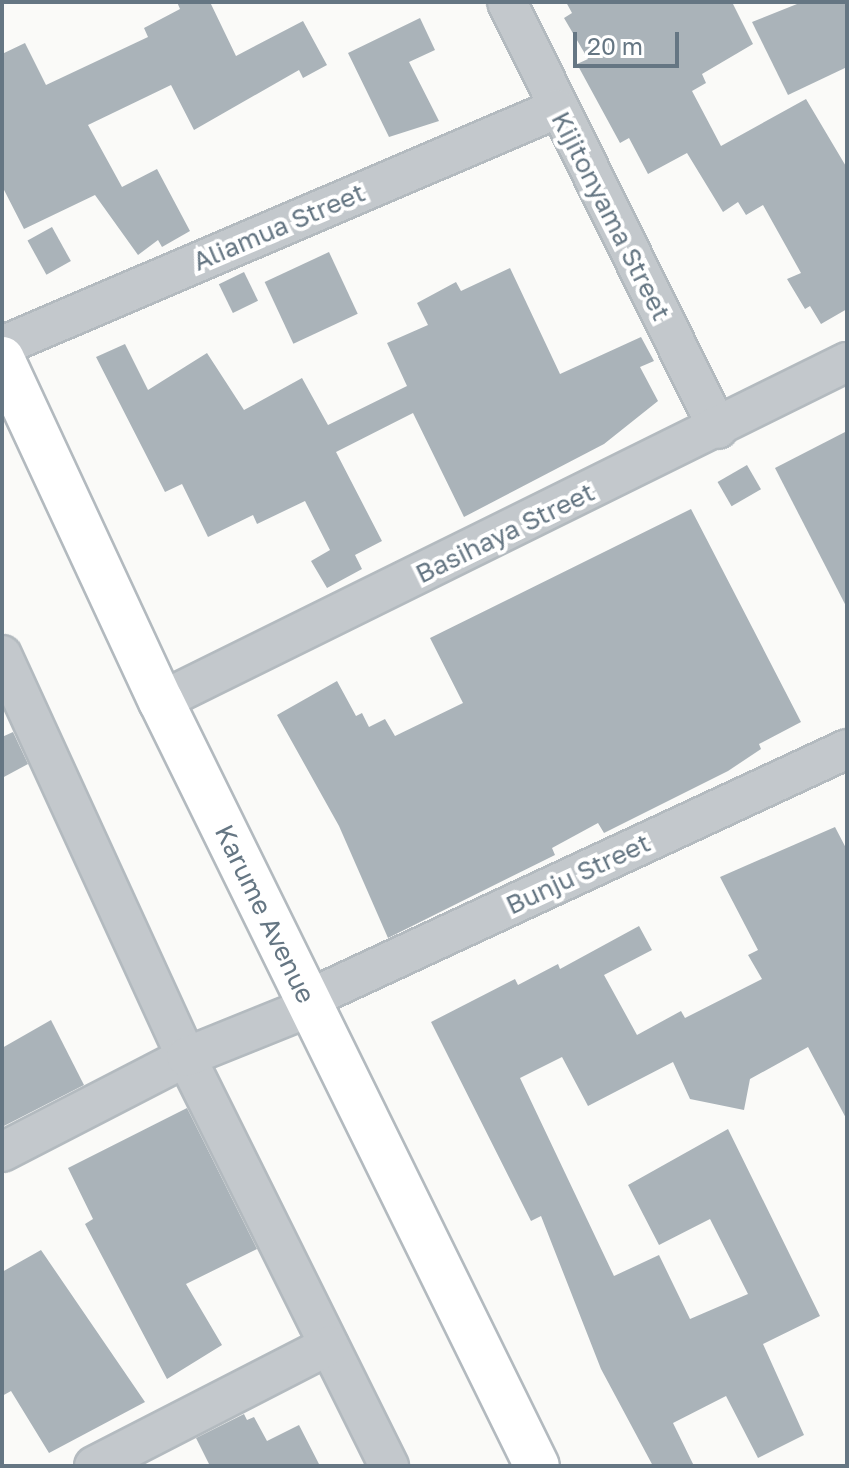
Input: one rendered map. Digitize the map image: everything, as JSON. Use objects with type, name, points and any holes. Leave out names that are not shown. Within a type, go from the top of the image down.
[{"type":"main road","name":"Karume Avenue","points":[[2,359],[161,701],[297,1009],[537,1466]]},
{"type":"street","name":"Kijitonyama Street","points":[[507,2],[556,109],[718,429]]},
{"type":"street","name":"Aliamua Street","points":[[2,346],[556,109]]},
{"type":"street","name":"Basihaya Street","points":[[161,701],[718,429],[847,362]]},
{"type":"street","points":[[4,662],[202,1051],[329,1345],[389,1466]]},
{"type":"street","name":"Bunju Street","points":[[2,1152],[202,1051],[847,749]]},
{"type":"street","points":[[94,1466],[329,1345]]},
{"type":"building","points":[[177,2],[210,2],[236,56],[303,21],[327,65],[303,78],[299,70],[194,130],[171,85],[88,125],[122,187],[157,169],[190,231],[162,247],[158,240],[138,255],[95,195],[24,229],[2,186],[2,54],[25,43],[46,85],[148,37],[144,28],[180,9]]},
{"type":"building","points":[[566,2],[732,2],[753,44],[702,74],[706,83],[692,91],[721,146],[806,99],[847,168],[847,309],[821,324],[810,306],[805,309],[787,279],[801,273],[763,205],[746,215],[738,202],[723,212],[687,153],[648,174],[629,138],[620,143],[577,64],[588,59],[564,18],[572,13]]},
{"type":"building","points":[[802,2],[847,2],[847,67],[788,95],[752,22]]},
{"type":"building","points":[[420,18],[435,50],[409,62],[439,121],[389,137],[348,53]]},
{"type":"building","points":[[52,227],[71,261],[46,275],[28,241]]},
{"type":"building","points":[[329,252],[358,314],[293,344],[265,282]]},
{"type":"building","points":[[510,268],[560,374],[641,337],[654,361],[640,367],[658,401],[604,444],[464,517],[413,413],[336,452],[382,541],[355,555],[362,569],[327,588],[311,561],[330,550],[305,501],[257,524],[253,515],[208,537],[182,484],[165,492],[96,357],[125,344],[148,390],[207,353],[244,410],[302,378],[328,425],[407,386],[387,343],[428,325],[417,303],[456,282],[461,291]]},
{"type":"building","points":[[244,272],[258,301],[233,313],[219,284]]},
{"type":"building","points":[[847,431],[847,608],[775,468]]},
{"type":"building","points":[[747,465],[761,489],[732,506],[718,482]]},
{"type":"building","points":[[691,509],[801,722],[759,744],[761,749],[728,771],[604,833],[598,823],[552,848],[555,855],[388,938],[339,826],[277,715],[337,681],[356,716],[362,713],[369,727],[385,719],[395,736],[463,703],[430,638]]},
{"type":"building","points":[[13,732],[28,764],[2,778],[2,737]]},
{"type":"building","points":[[835,827],[847,850],[847,1120],[808,1047],[750,1079],[744,1110],[690,1099],[673,1062],[588,1106],[562,1057],[520,1078],[614,1276],[659,1255],[690,1319],[748,1294],[710,1219],[659,1245],[628,1185],[728,1129],[820,1316],[763,1344],[804,1435],[758,1458],[726,1396],[673,1423],[694,1466],[653,1466],[601,1369],[541,1216],[531,1221],[431,1022],[515,979],[518,985],[558,964],[560,969],[639,926],[652,950],[604,975],[637,1035],[681,1011],[685,1018],[762,979],[748,955],[758,950],[720,877]]},
{"type":"building","points":[[51,1020],[84,1085],[2,1127],[2,1048]]},
{"type":"building","points":[[187,1108],[257,1249],[186,1284],[222,1345],[167,1379],[85,1224],[93,1219],[68,1168]]},
{"type":"building","points":[[41,1250],[145,1402],[49,1453],[11,1391],[2,1396],[2,1272]]},
{"type":"building","points":[[244,1414],[247,1420],[254,1417],[267,1441],[299,1425],[320,1466],[210,1466],[196,1438]]}]
